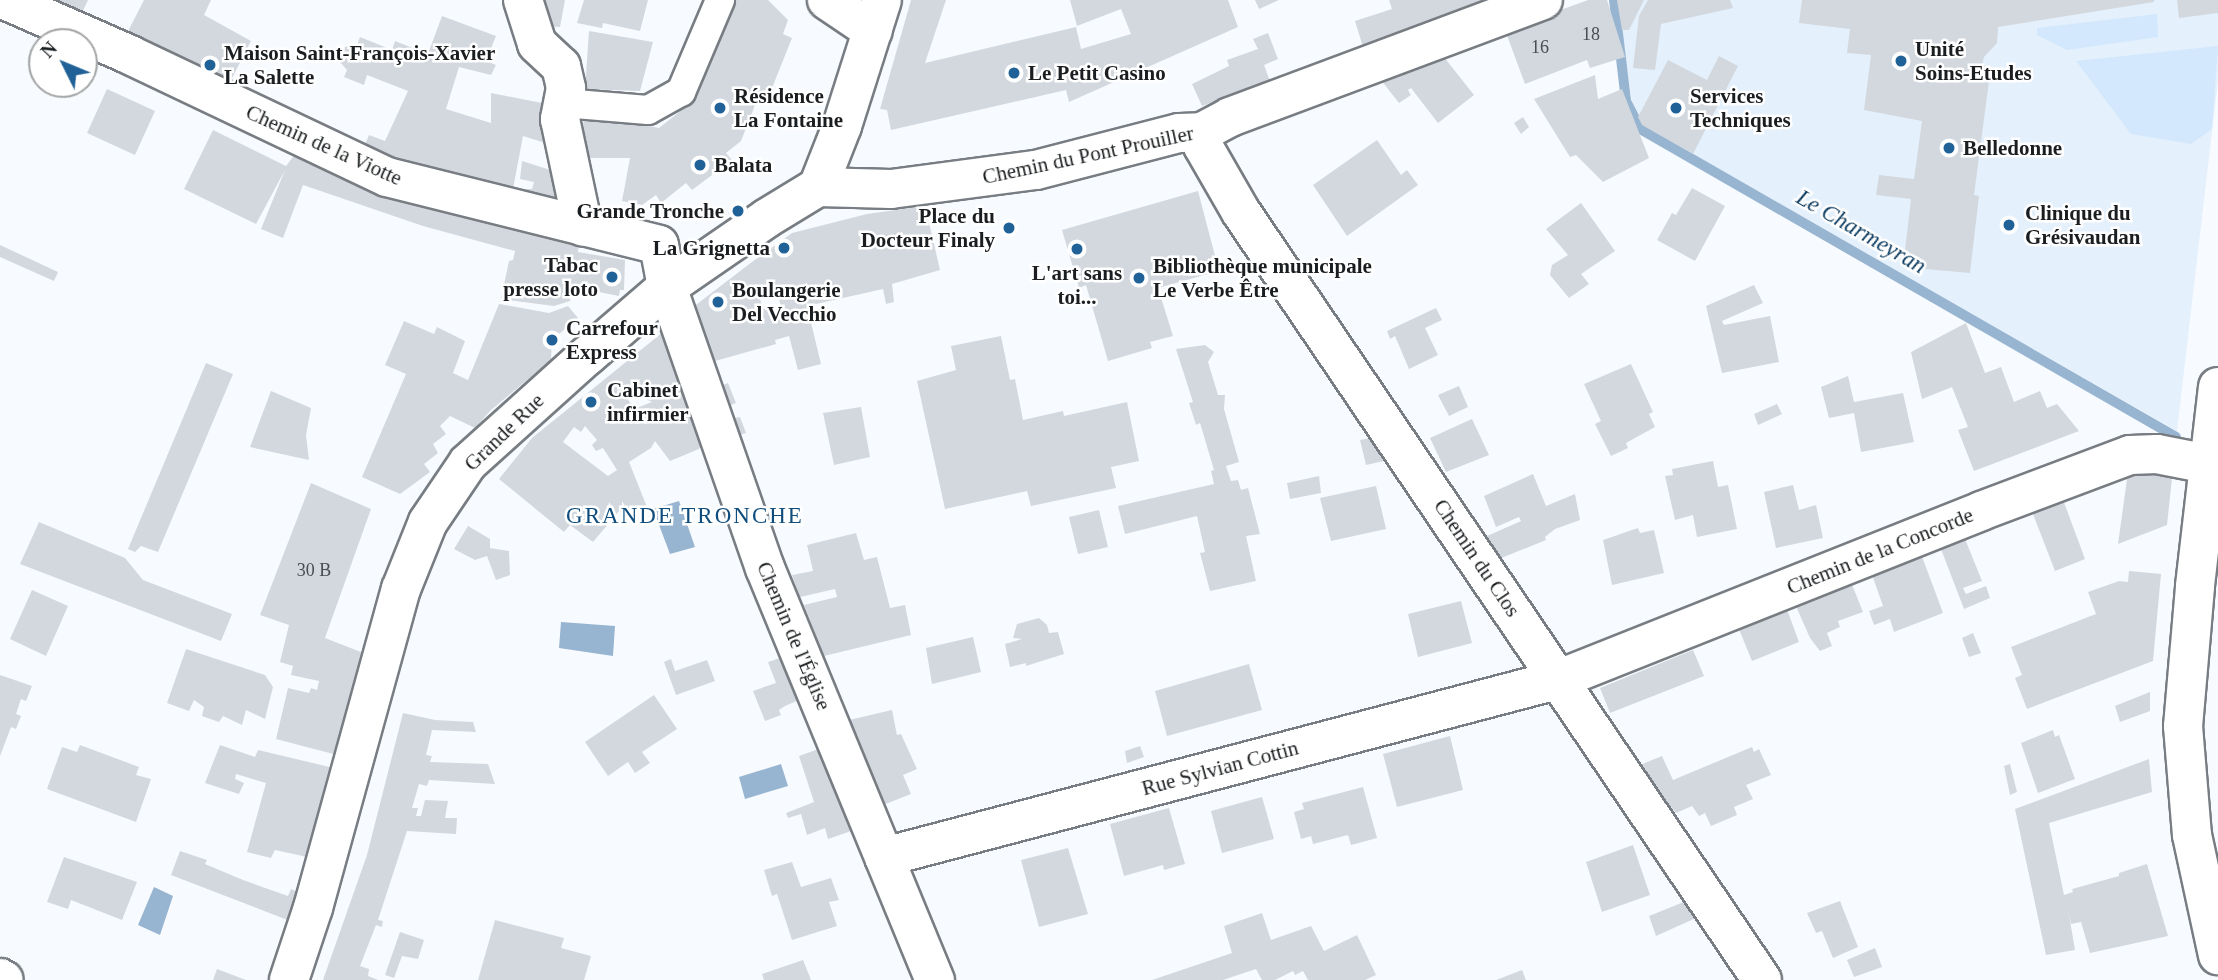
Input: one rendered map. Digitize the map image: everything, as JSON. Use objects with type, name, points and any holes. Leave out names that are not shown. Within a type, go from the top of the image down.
[{"type":"street","name":"Chemin de la Viotte","points":[[5,0],[130,55],[387,177],[659,245],[667,287]]},
{"type":"street","points":[[523,0],[537,44],[561,66],[566,88],[560,119],[583,227]]},
{"type":"street","points":[[563,103],[648,110],[681,92],[720,0]]},
{"type":"street","points":[[818,187],[877,16],[827,0]]},
{"type":"street","name":"Chemin du Pont Prouiller","points":[[818,187],[891,188],[1036,170],[1179,133],[1202,132],[1219,121],[1543,0]]},
{"type":"street","name":"Chemin du Clos","points":[[1202,132],[1203,146],[1241,212],[1762,980]]},
{"type":"street","name":"Grande Rue","points":[[289,980],[313,908],[401,589],[428,522],[468,463],[536,400],[667,287],[767,218],[818,187]]},
{"type":"street","name":"Chemin de l'Église","points":[[667,287],[765,568],[935,980]]},
{"type":"street","points":[[2218,387],[2208,464],[2211,506],[2183,726],[2192,835],[2218,955]]},
{"type":"street","name":"Chemin de la Concorde","points":[[1557,680],[1977,512],[2130,455],[2157,454],[2208,464]]},
{"type":"street","name":"Rue Sylvian Cottin","points":[[884,858],[1557,680]]},
{"type":"shaded area","name":"Clinique du Grésivaudan","points":[[1617,0],[2218,0],[2218,80],[2177,431],[1642,125],[1632,103]]},
{"type":"shaded area","points":[[2157,14],[2158,37],[2067,50],[2037,35],[2037,28]]},
{"type":"shaded area","points":[[2218,46],[2212,129],[2191,144],[2131,134],[2076,61]]},
{"type":"shaded area","points":[[679,501],[695,547],[670,554],[653,509]]},
{"type":"shaded area","points":[[561,622],[615,626],[613,656],[559,648]]},
{"type":"shaded area","points":[[781,764],[788,786],[745,799],[739,777]]},
{"type":"shaded area","points":[[154,887],[173,896],[160,935],[138,925]]},
{"type":"building","points":[[33,0],[88,0],[78,21]]},
{"type":"building","name":"Maison Saint-François-Xavier La Salette","points":[[144,0],[211,0],[204,15],[251,41],[227,88],[124,39]]},
{"type":"building","points":[[535,0],[565,0],[560,27],[542,26]]},
{"type":"building","points":[[584,0],[648,0],[640,31],[603,23],[602,28],[577,23]]},
{"type":"building","name":"Résidence La Fontaine","points":[[732,0],[768,0],[788,20],[783,34],[792,38],[768,98],[759,95],[741,141],[726,153],[732,160],[692,190],[686,183],[661,203],[656,195],[642,205],[622,201],[630,158],[576,158],[573,130],[583,129],[584,113],[659,128],[692,102]]},
{"type":"building","name":"Le Petit Casino","points":[[911,0],[946,0],[925,63],[1076,27],[1081,49],[1131,34],[1121,9],[1077,26],[1070,0],[1228,0],[1238,27],[1069,102],[1066,90],[891,130],[887,110],[880,109]]},
{"type":"building","points":[[1255,0],[1279,0],[1259,9]]},
{"type":"building","points":[[1389,0],[1481,0],[1484,7],[1363,47],[1355,21],[1392,9]]},
{"type":"building","points":[[1588,0],[1607,0],[1625,57],[1590,68],[1587,60],[1525,84],[1505,30]]},
{"type":"building","points":[[1617,0],[1644,0],[1629,30],[1622,30]]},
{"type":"building","name":"Services Techniques","points":[[1648,0],[1730,0],[1733,8],[1661,24],[1655,70],[1633,68],[1639,16]]},
{"type":"building","points":[[1802,0],[2154,2],[1998,27],[1997,43],[1984,57],[1982,65],[1991,66],[1974,195],[1979,196],[1970,273],[1903,267],[1911,199],[1876,195],[1879,175],[1914,179],[1922,121],[1864,110],[1871,55],[1847,53],[1850,29],[1799,23]]},
{"type":"building","points":[[2177,0],[2218,0],[2218,13],[2179,18]]},
{"type":"building","points":[[442,16],[496,36],[486,61],[496,65],[491,75],[459,67],[446,109],[491,123],[491,93],[552,105],[558,147],[523,136],[512,194],[362,152],[369,135],[385,141],[408,91],[367,75],[364,85],[344,77],[347,70],[339,61],[345,47],[357,45],[360,37],[392,50],[395,41],[428,54]]},
{"type":"building","points":[[589,31],[653,42],[640,91],[585,89]]},
{"type":"building","points":[[1268,33],[1278,59],[1264,65],[1270,81],[1202,106],[1192,84],[1229,66],[1227,60],[1258,49],[1253,39]]},
{"type":"building","points":[[1440,52],[1474,95],[1438,123],[1411,88],[1408,90],[1411,95],[1399,103],[1377,75]]},
{"type":"building","name":"Services Techniques","points":[[1719,56],[1738,66],[1693,154],[1642,125],[1638,117],[1668,60],[1707,80]]},
{"type":"building","points":[[1595,75],[1598,99],[1622,89],[1649,158],[1603,182],[1576,155],[1570,157],[1534,99]]},
{"type":"building","points":[[107,89],[155,111],[135,155],[87,133]]},
{"type":"building","points":[[1523,117],[1529,127],[1521,134],[1514,123]]},
{"type":"building","points":[[213,130],[286,166],[299,149],[580,237],[578,252],[625,260],[624,290],[620,290],[619,296],[594,291],[586,296],[571,296],[570,301],[554,306],[501,299],[509,261],[513,260],[515,251],[423,226],[303,185],[283,238],[261,229],[285,170],[256,224],[184,189]]},
{"type":"building","points":[[1377,140],[1401,175],[1407,170],[1418,185],[1347,236],[1313,185]]},
{"type":"building","points":[[522,161],[560,173],[569,207],[525,197],[526,189],[532,189],[534,182],[520,179]]},
{"type":"building","points":[[1692,188],[1725,206],[1695,261],[1657,240],[1672,213],[1676,215]]},
{"type":"building","name":"Bibliothèque municipale Le Verbe Être","points":[[1198,191],[1219,271],[1158,288],[1173,336],[1150,342],[1152,348],[1108,361],[1086,285],[1079,288],[1062,230]]},
{"type":"building","name":"Grande Tronche","points":[[742,203],[747,209],[733,219],[728,213]]},
{"type":"building","points":[[1581,203],[1615,251],[1581,274],[1589,284],[1569,298],[1550,275],[1552,265],[1568,255],[1546,229]]},
{"type":"building","points":[[918,207],[920,219],[928,218],[940,270],[892,284],[894,302],[886,304],[883,289],[807,306],[821,364],[798,370],[789,336],[775,340],[776,344],[708,363],[688,311],[792,233],[867,214]],"holes":[[[775,283],[783,315],[771,319],[768,308],[763,309],[757,288]]]},
{"type":"building","points":[[0,245],[58,272],[54,281],[0,257]]},
{"type":"building","points":[[1754,285],[1763,303],[1722,321],[1724,325],[1770,316],[1779,362],[1722,373],[1706,306]]},
{"type":"building","points":[[499,304],[549,313],[568,306],[578,318],[552,340],[551,360],[491,410],[475,428],[450,416],[440,426],[446,434],[433,444],[438,453],[424,464],[430,472],[400,494],[362,477],[406,374],[385,365],[404,321],[434,334],[437,327],[465,341],[453,373],[468,380]]},
{"type":"building","points":[[1436,308],[1442,320],[1425,328],[1438,355],[1409,369],[1395,336],[1390,339],[1387,331]]},
{"type":"building","points":[[1966,323],[1985,373],[2001,367],[2014,402],[2040,391],[2047,408],[2057,404],[2079,431],[1974,471],[1958,430],[1968,427],[1952,387],[1922,399],[1911,352]]},
{"type":"building","points":[[668,328],[705,436],[699,449],[670,461],[655,441],[651,448],[629,462],[647,507],[622,516],[620,510],[593,542],[570,525],[564,532],[499,479],[532,438]],"holes":[[[639,389],[642,397],[652,402],[634,409],[623,391]],[[585,426],[597,440],[592,445],[596,451],[603,448],[617,470],[608,476],[563,442],[574,427],[581,432]]]},
{"type":"building","points":[[1001,336],[1010,380],[1015,379],[1023,420],[1063,411],[1064,416],[1127,402],[1139,461],[1111,467],[1116,488],[1031,506],[1027,491],[945,509],[917,381],[956,370],[951,346]]},
{"type":"building","points":[[1205,345],[1214,352],[1208,362],[1218,395],[1225,395],[1224,409],[1239,462],[1226,466],[1231,481],[1238,480],[1241,490],[1248,488],[1260,534],[1246,536],[1256,581],[1210,591],[1200,553],[1205,552],[1197,516],[1125,534],[1118,506],[1214,484],[1211,471],[1214,470],[1200,423],[1196,425],[1189,403],[1193,402],[1176,349]]},
{"type":"building","points":[[206,363],[233,374],[158,552],[141,546],[135,552],[128,549]]},
{"type":"building","points":[[1631,364],[1653,412],[1649,414],[1655,427],[1626,443],[1628,448],[1611,456],[1595,424],[1601,421],[1584,384]]},
{"type":"building","points":[[1848,376],[1854,402],[1903,393],[1914,442],[1861,452],[1854,413],[1829,418],[1821,387]]},
{"type":"building","points":[[728,383],[736,403],[721,409],[713,389]]},
{"type":"building","points":[[1459,386],[1468,407],[1449,416],[1438,395]]},
{"type":"building","points":[[271,391],[311,408],[306,435],[309,460],[250,447]]},
{"type":"building","points":[[1777,404],[1782,414],[1758,425],[1754,414]]},
{"type":"building","points":[[861,407],[870,457],[834,465],[823,413]]},
{"type":"building","points":[[740,417],[746,433],[731,437],[725,420]]},
{"type":"building","points":[[1472,419],[1489,455],[1446,472],[1430,438]]},
{"type":"building","points":[[1387,435],[1402,457],[1366,465],[1360,440]]},
{"type":"building","points":[[1713,461],[1718,487],[1728,485],[1737,529],[1697,537],[1693,515],[1675,520],[1665,476],[1673,475],[1672,469]]},
{"type":"building","points":[[2146,465],[2172,478],[2167,525],[2118,544],[2128,472]]},
{"type":"building","points":[[1533,474],[1546,506],[1575,494],[1580,520],[1555,529],[1545,537],[1546,540],[1489,563],[1478,540],[1521,521],[1519,517],[1496,527],[1484,496]]},
{"type":"building","points":[[1319,476],[1321,493],[1290,499],[1287,483]]},
{"type":"building","points":[[311,483],[371,509],[325,638],[366,654],[341,756],[276,739],[288,688],[309,693],[311,688],[317,690],[319,681],[291,675],[293,666],[280,662],[289,625],[260,615]]},
{"type":"building","points":[[1793,485],[1799,510],[1816,505],[1823,538],[1776,548],[1764,492]]},
{"type":"building","points":[[1376,486],[1386,529],[1331,541],[1320,498]]},
{"type":"building","points":[[2062,497],[2085,559],[2055,571],[2031,509]]},
{"type":"building","points":[[1099,510],[1108,547],[1078,554],[1069,517]]},
{"type":"building","points":[[39,522],[125,558],[143,580],[232,614],[221,641],[20,564]]},
{"type":"building","points":[[468,526],[490,539],[490,548],[509,551],[510,575],[496,580],[487,556],[475,560],[454,549]]},
{"type":"building","points":[[1638,528],[1640,533],[1654,530],[1664,573],[1612,585],[1603,540]]},
{"type":"building","points":[[856,533],[864,560],[877,557],[890,608],[905,605],[911,635],[824,656],[804,605],[837,597],[835,589],[800,597],[792,575],[813,571],[807,545]]},
{"type":"building","points":[[1963,534],[1982,581],[1963,588],[1966,594],[1986,586],[1990,598],[1964,609],[1939,544]]},
{"type":"building","points":[[1920,551],[1943,613],[1894,632],[1890,619],[1874,625],[1869,611],[1883,606],[1870,569]]},
{"type":"building","points":[[2129,571],[2161,574],[2153,661],[2027,709],[2015,678],[2022,675],[2011,647],[2096,614],[2088,592],[2119,581],[2128,582]]},
{"type":"building","points":[[1851,582],[1863,612],[1838,621],[1840,627],[1827,633],[1832,646],[1820,651],[1810,638],[1795,604]]},
{"type":"building","points":[[32,590],[68,606],[46,656],[10,639]]},
{"type":"building","points":[[1461,601],[1472,643],[1418,657],[1408,614]]},
{"type":"building","points":[[1785,604],[1799,642],[1752,661],[1736,622]]},
{"type":"building","points":[[1039,618],[1047,625],[1049,633],[1058,632],[1064,654],[1026,666],[1026,663],[1010,667],[1005,644],[1022,639],[1013,638],[1017,624]]},
{"type":"building","points":[[1973,633],[1981,653],[1969,657],[1962,638]]},
{"type":"building","points":[[973,637],[981,672],[932,684],[926,648]]},
{"type":"building","points":[[186,649],[265,675],[273,687],[265,719],[246,710],[242,725],[223,716],[219,722],[202,716],[204,707],[194,700],[189,711],[167,703]]},
{"type":"building","points":[[1693,650],[1704,676],[1610,713],[1600,688]]},
{"type":"building","points":[[792,654],[808,696],[785,706],[779,710],[781,715],[765,721],[753,691],[776,683],[768,662]]},
{"type":"building","points":[[671,659],[675,671],[707,660],[715,681],[676,695],[664,662]]},
{"type":"building","points":[[1249,664],[1262,710],[1167,736],[1155,691]]},
{"type":"building","points":[[0,675],[32,686],[26,701],[21,699],[16,714],[21,716],[16,729],[11,727],[0,756]]},
{"type":"building","points":[[2150,692],[2150,711],[2120,722],[2115,706]]},
{"type":"building","points":[[654,695],[677,729],[642,752],[650,763],[635,773],[628,762],[608,776],[585,742]]},
{"type":"building","points":[[892,710],[897,735],[901,734],[917,769],[903,775],[911,794],[883,805],[849,720]]},
{"type":"building","points":[[403,713],[435,720],[473,722],[476,732],[432,730],[426,755],[432,756],[430,762],[488,764],[495,784],[429,780],[427,786],[419,784],[412,808],[418,808],[416,816],[421,816],[425,800],[448,801],[445,818],[457,818],[456,834],[407,831],[378,920],[383,921],[382,927],[376,925],[360,966],[369,969],[368,976],[378,980],[323,980],[367,855]]},
{"type":"building","points":[[2053,730],[2055,737],[2059,735],[2075,779],[2038,793],[2021,743]]},
{"type":"building","points":[[1450,736],[1463,790],[1397,807],[1383,754]]},
{"type":"building","points":[[80,745],[139,767],[136,775],[151,779],[136,822],[47,789],[62,747],[77,752]]},
{"type":"building","points":[[220,745],[255,757],[258,750],[338,769],[312,858],[275,850],[271,858],[247,852],[266,783],[236,774],[235,779],[244,783],[239,794],[205,783]]},
{"type":"building","points":[[827,746],[860,828],[828,839],[825,828],[807,835],[801,814],[788,818],[786,813],[814,802],[799,756]]},
{"type":"building","points":[[1140,746],[1144,757],[1127,763],[1125,751]]},
{"type":"building","points":[[1752,747],[1754,752],[1759,749],[1771,775],[1746,785],[1753,799],[1734,807],[1737,815],[1711,826],[1705,813],[1699,816],[1692,806],[1676,813],[1656,788],[1645,792],[1630,769],[1662,756],[1673,780]]},
{"type":"building","points":[[2149,759],[2152,792],[2049,823],[2064,895],[2073,892],[2072,889],[2119,876],[2119,873],[2147,864],[2168,936],[2090,953],[2081,922],[2071,924],[2068,909],[2075,950],[2046,955],[2015,809]]},
{"type":"building","points":[[2010,764],[2017,792],[2010,795],[2004,766]]},
{"type":"building","points":[[1363,787],[1377,838],[1351,845],[1348,835],[1313,844],[1311,836],[1301,839],[1294,812],[1304,809],[1302,803]]},
{"type":"building","points":[[1262,797],[1274,839],[1222,853],[1211,811]]},
{"type":"building","points":[[1169,808],[1185,864],[1164,870],[1163,865],[1124,876],[1110,824]]},
{"type":"building","points":[[1633,845],[1650,895],[1602,912],[1586,862]]},
{"type":"building","points":[[1068,848],[1088,914],[1039,927],[1021,860]]},
{"type":"building","points":[[180,851],[207,860],[205,864],[243,880],[288,896],[291,889],[300,893],[290,921],[171,875]]},
{"type":"building","points":[[64,857],[137,882],[122,920],[71,900],[68,909],[47,902]]},
{"type":"building","points":[[792,862],[801,887],[831,878],[839,900],[829,902],[837,926],[792,940],[777,894],[772,896],[764,870]]},
{"type":"building","points":[[1696,897],[1707,913],[1656,936],[1649,916]]},
{"type":"building","points":[[1840,901],[1858,947],[1833,958],[1822,931],[1816,933],[1807,913]]},
{"type":"building","points":[[1262,913],[1271,940],[1311,926],[1324,951],[1357,935],[1376,975],[1365,980],[1308,980],[1303,971],[1295,975],[1293,971],[1275,980],[1262,980],[1256,969],[1223,980],[1152,980],[1232,953],[1224,926]]},
{"type":"building","points":[[495,920],[564,938],[561,948],[591,956],[584,980],[478,980]]},
{"type":"building","points":[[400,932],[424,940],[418,959],[402,956],[394,978],[385,975]]},
{"type":"building","points":[[1875,948],[1882,967],[1854,977],[1847,960]]},
{"type":"building","points":[[803,960],[811,980],[764,980],[762,974]]},
{"type":"building","points":[[217,969],[246,980],[213,980]]},
{"type":"building","points":[[1522,970],[1526,980],[1496,980]]},
{"type":"waterway","name":"Le Charmeyran","points":[[1614,0],[1626,101],[1640,129],[2176,437]]},
{"type":"place","name":"Unité Soins-Etudes","points":[[1901,61]]},
{"type":"place","name":"Maison Saint-François-Xavier La Salette","points":[[210,65]]},
{"type":"place","name":"Le Petit Casino","points":[[1014,73]]},
{"type":"place","name":"Résidence La Fontaine","points":[[720,108]]},
{"type":"place","name":"Services Techniques","points":[[1676,108]]},
{"type":"place","name":"Belledonne","points":[[1949,148]]},
{"type":"place","name":"Balata","points":[[700,165]]},
{"type":"place","name":"Grande Tronche","points":[[738,211]]},
{"type":"place","name":"Clinique du Grésivaudan","points":[[2009,225]]},
{"type":"place","name":"Place du Docteur Finaly","points":[[1009,228]]},
{"type":"place","name":"La Grignetta","points":[[784,248]]},
{"type":"place","name":"L'art sans toi...","points":[[1077,249]]},
{"type":"place","name":"Tabac presse loto","points":[[612,277]]},
{"type":"place","name":"Bibliothèque municipale Le Verbe Être","points":[[1139,278]]},
{"type":"place","name":"Boulangerie Del Vecchio","points":[[718,302]]},
{"type":"place","name":"Carrefour Express","points":[[552,340]]},
{"type":"place","name":"Cabinet infirmier","points":[[591,402]]},
{"type":"district","name":"GRANDE TRONCHE","points":[[685,516]]}]
